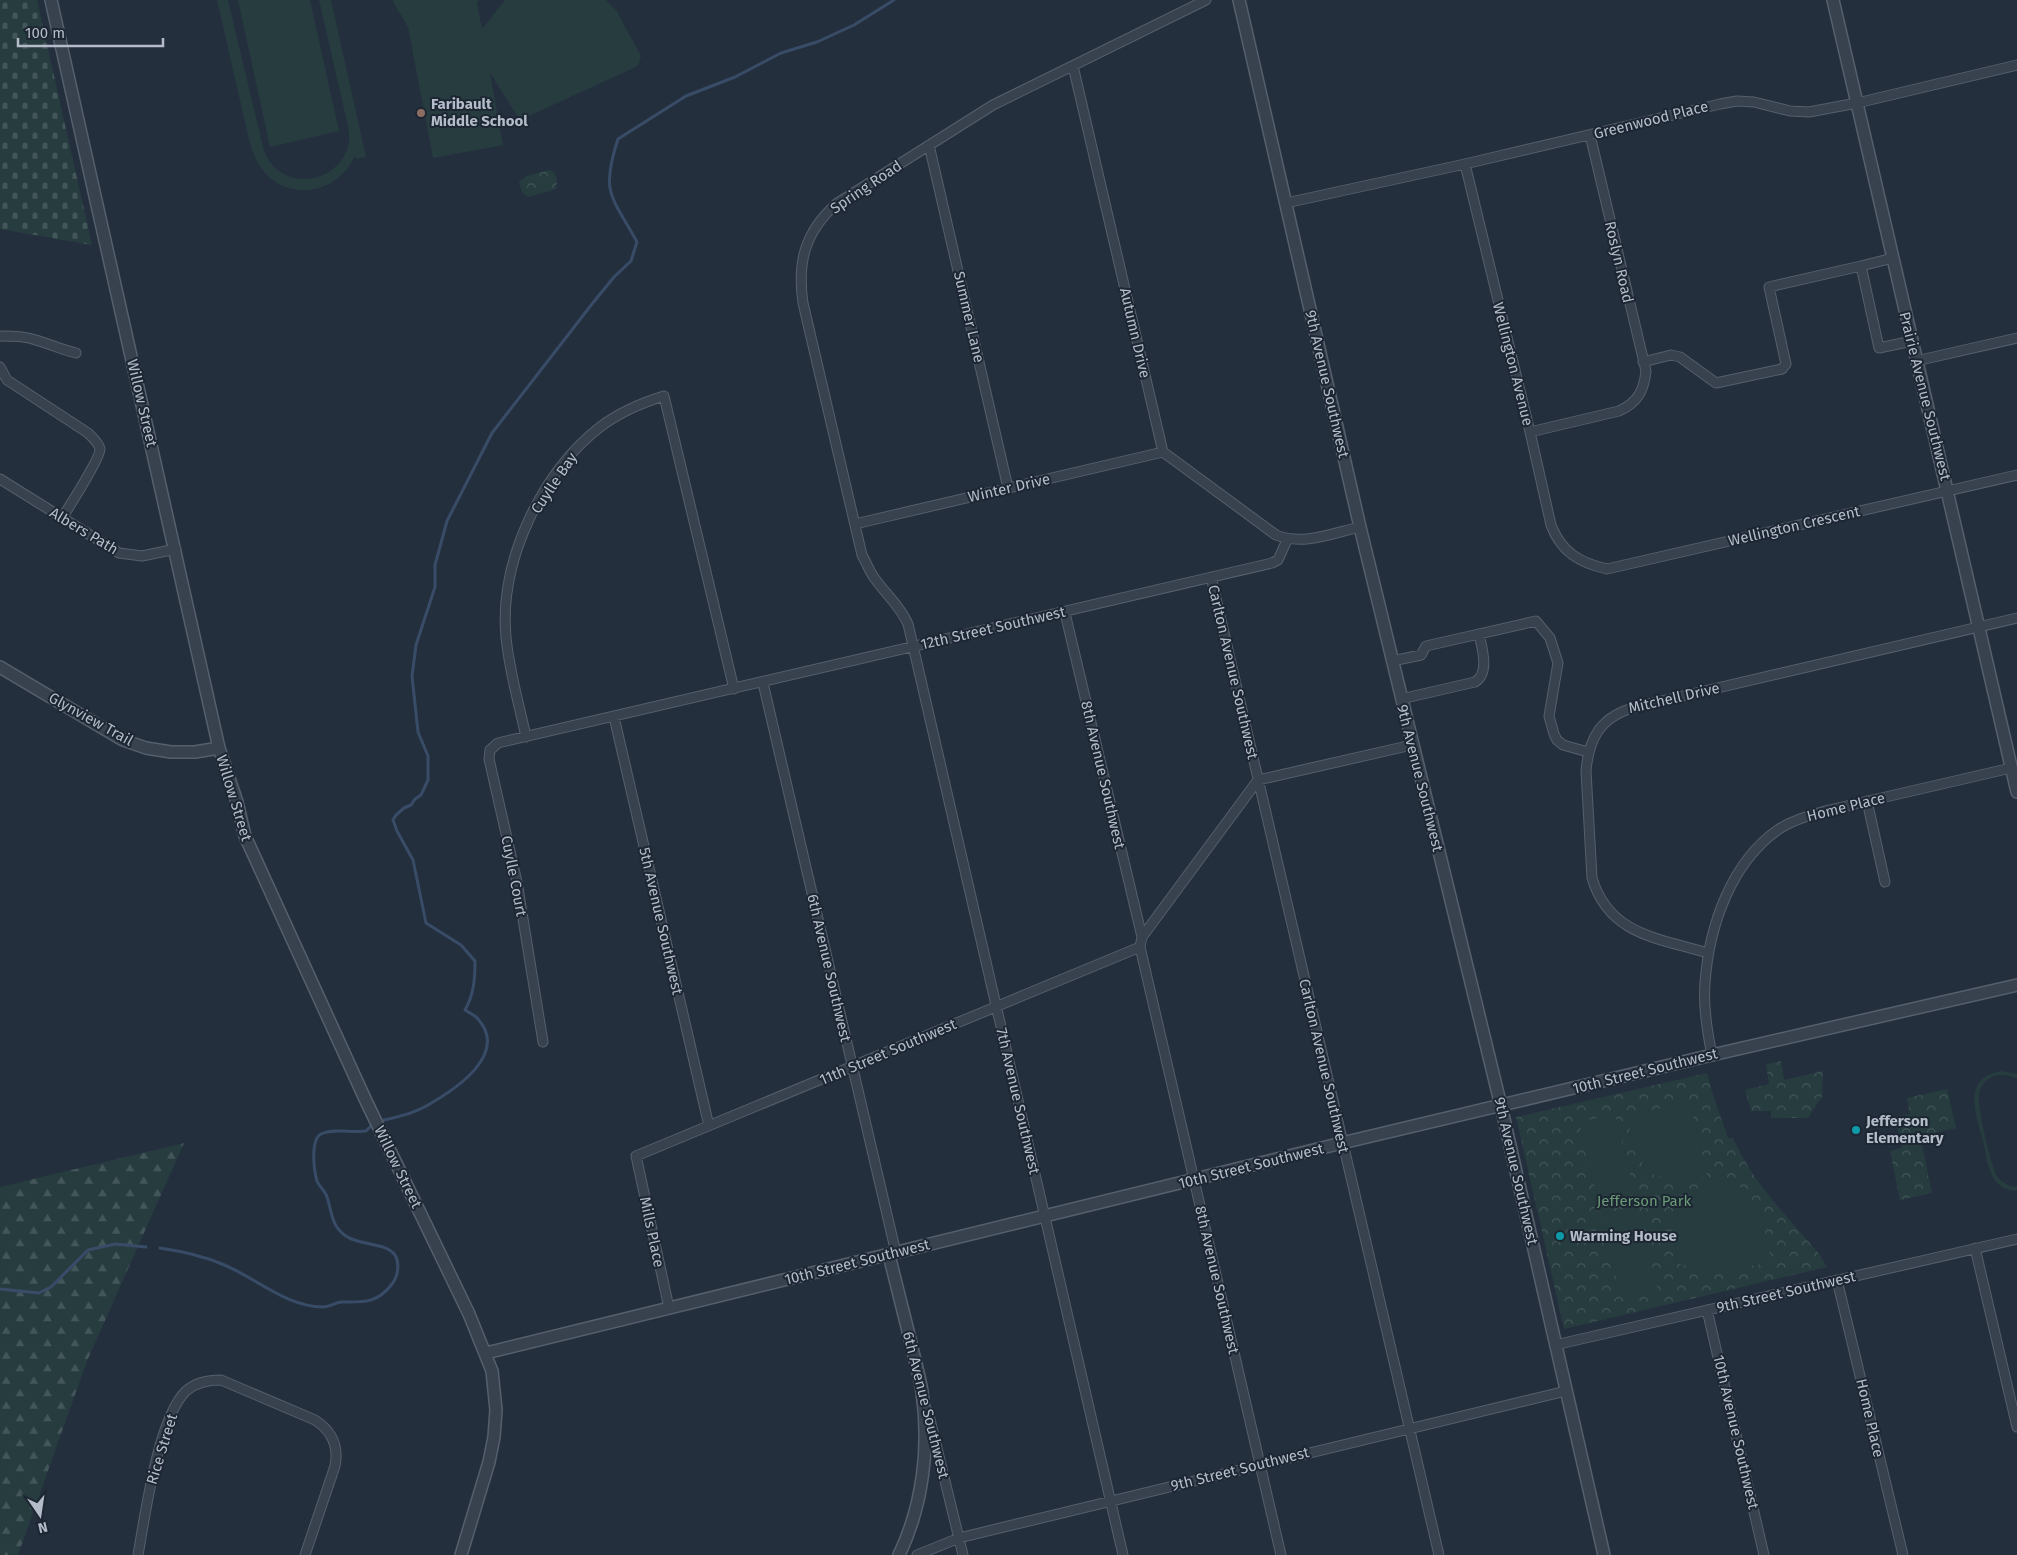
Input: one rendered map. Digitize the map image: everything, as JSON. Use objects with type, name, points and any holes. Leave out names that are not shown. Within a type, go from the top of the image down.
[{"type":"street","name":"Willow Street","points":[[51,0],[176,549],[219,748],[237,802],[245,836],[366,1101],[470,1314],[486,1353],[495,1390],[494,1437],[489,1462],[461,1555]]},
{"type":"street","name":"Spring Road","points":[[913,646],[903,612],[872,575],[862,555],[803,303],[801,281],[804,250],[820,221],[836,204],[929,145],[993,106],[1206,0]]},
{"type":"street","name":"9th Avenue Southwest","points":[[1239,0],[1360,527],[1501,1106],[1604,1555]]},
{"type":"street","name":"Prairie Avenue Southwest","points":[[1833,0],[1916,361],[2014,767],[2017,792]]},
{"type":"street","name":"Greenwood Place","points":[[1286,203],[1737,101],[1754,102],[1790,111],[1810,112],[2017,65]]},
{"type":"street","name":"Autumn Drive","points":[[1073,66],[1163,452]]},
{"type":"street","name":"Roslyn Road","points":[[1530,432],[1619,411],[1633,402],[1643,388],[1646,371],[1590,135]]},
{"type":"street","name":"Summer Lane","points":[[929,145],[1008,488]]},
{"type":"street","name":"Wellington Avenue","points":[[1465,164],[1551,525],[1555,538],[1565,551],[1573,557]]},
{"type":"street","points":[[1643,362],[1671,355],[1680,357],[1716,384],[1782,369],[1786,364],[1769,287],[1892,258]]},
{"type":"street","points":[[1861,266],[1879,348],[1912,341]]},
{"type":"street","points":[[0,336],[20,336],[38,340],[76,353]]},
{"type":"street","points":[[1916,361],[2017,338]]},
{"type":"street","points":[[0,367],[6,380],[80,428],[99,445],[100,451],[96,462],[62,518]]},
{"type":"street","name":"Cuylle Bay","points":[[526,737],[506,636],[509,582],[514,556],[523,531],[565,462],[582,444],[620,414],[664,396],[734,689]]},
{"type":"street","name":"Winter Drive","points":[[855,524],[1163,452]]},
{"type":"street","points":[[1163,452],[1276,534],[1288,540],[1300,541],[1360,527]]},
{"type":"street","name":"Wellington Crescent","points":[[1573,557],[1607,569],[2017,475]]},
{"type":"street","name":"Albers Path","points":[[0,479],[109,547],[130,556],[142,556],[176,549]]},
{"type":"street","name":"12th Street Southwest","points":[[614,717],[764,683],[913,646],[1065,613],[1272,563],[1278,560],[1288,540]]},
{"type":"street","name":"Carlton Avenue Southwest","points":[[1211,578],[1439,1555]]},
{"type":"street","name":"8th Avenue Southwest","points":[[1065,613],[1142,937]]},
{"type":"street","name":"Mitchell Drive","points":[[1708,953],[1637,931],[1624,925],[1603,904],[1596,892],[1592,878],[1586,771],[1588,752],[1598,730],[1609,719],[1622,711],[2017,618]]},
{"type":"street","points":[[1392,662],[1421,655],[1426,646],[1536,621],[1550,638],[1558,663],[1549,716],[1554,734],[1563,745],[1588,752]]},
{"type":"street","points":[[1401,699],[1475,682],[1480,679],[1483,674],[1483,654],[1479,634]]},
{"type":"street","name":"7th Avenue Southwest","points":[[913,646],[1123,1555]]},
{"type":"street","name":"Glynview Trail","points":[[0,668],[123,740],[146,748],[171,752],[195,752],[219,748]]},
{"type":"street","name":"6th Avenue Southwest","points":[[764,683],[852,1066],[922,1389],[963,1555]]},
{"type":"street","points":[[526,737],[614,717]]},
{"type":"street","name":"5th Avenue Southwest","points":[[614,717],[709,1126]]},
{"type":"street","name":"Cuylle Court","points":[[526,737],[498,743],[490,750],[488,759],[517,882],[543,1042]]},
{"type":"street","points":[[1140,947],[1142,937],[1258,780],[1412,745]]},
{"type":"street","name":"Home Place","points":[[1712,1055],[1704,1008],[1704,984],[1708,953],[1723,903],[1732,881],[1745,861],[1762,843],[1780,829],[1802,818],[2014,767]]},
{"type":"street","points":[[1867,801],[1885,882]]},
{"type":"street","name":"8th Avenue Southwest","points":[[1140,947],[1280,1555]]},
{"type":"street","name":"11th Street Southwest","points":[[636,1156],[1140,947]]},
{"type":"street","name":"10th Street Southwest","points":[[486,1353],[1712,1055],[2017,985]]},
{"type":"street","name":"Mills Place","points":[[636,1156],[669,1308]]},
{"type":"street","name":"9th Street Southwest","points":[[1555,1345],[2017,1239]]},
{"type":"street","points":[[1975,1248],[2017,1426]]},
{"type":"street","name":"Home Place","points":[[1837,1280],[1903,1555]]},
{"type":"street","name":"10th Avenue Southwest","points":[[1707,1310],[1764,1555]]},
{"type":"street","name":"Rice Street","points":[[138,1555],[151,1484],[162,1442],[179,1399],[194,1385],[207,1380],[221,1380],[315,1420],[331,1434],[337,1455],[335,1466],[305,1555]]},
{"type":"street","points":[[899,1555],[914,1516],[921,1485],[925,1453],[926,1420],[922,1389]]},
{"type":"street","name":"9th Street Southwest","points":[[917,1555],[959,1538],[1566,1391]]},
{"type":"green space","points":[[0,0],[37,0],[92,245],[0,229]]},
{"type":"green space","points":[[217,0],[228,0],[265,153],[275,168],[285,175],[308,179],[320,176],[339,164],[349,142],[347,122],[319,0],[331,0],[366,157],[356,159],[355,156],[348,168],[339,177],[316,189],[290,189],[278,184],[264,172],[250,144]]},
{"type":"green space","points":[[238,0],[310,0],[339,131],[270,147]]},
{"type":"green space","points":[[392,0],[479,0],[477,3],[482,29],[505,0],[606,0],[616,10],[641,56],[638,66],[520,120],[490,73],[503,145],[433,158],[408,27]]},
{"type":"green space","points":[[549,170],[555,173],[556,189],[528,197],[522,192],[519,182],[527,176]]},
{"type":"green space","points":[[1781,1061],[1784,1080],[1823,1071],[1822,1097],[1808,1118],[1771,1118],[1771,1111],[1751,1111],[1745,1090],[1769,1084],[1766,1064]]},
{"type":"green space","points":[[2001,1071],[2017,1074],[2017,1079],[2000,1075],[1994,1076],[1987,1081],[1981,1087],[1979,1093],[1980,1109],[1994,1170],[2001,1181],[2017,1187],[2017,1191],[2001,1186],[1992,1175],[1975,1109],[1974,1099],[1980,1081],[1988,1075]]},
{"type":"green space","name":"Jefferson Park","points":[[1707,1073],[1728,1138],[1733,1138],[1741,1155],[1761,1185],[1820,1255],[1827,1267],[1564,1329],[1516,1117]]},
{"type":"green space","points":[[1947,1089],[1956,1128],[1920,1136],[1932,1193],[1900,1200],[1890,1151],[1902,1148],[1895,1117],[1910,1114],[1907,1098]]},
{"type":"green space","points":[[1684,1103],[1691,1107],[1707,1176],[1678,1182],[1648,1173],[1634,1147],[1626,1116]]},
{"type":"green space","points":[[1611,1115],[1616,1118],[1633,1187],[1630,1194],[1602,1200],[1597,1196],[1580,1126],[1584,1121]]},
{"type":"green space","points":[[184,1143],[87,1361],[18,1555],[0,1555],[0,1187]]},
{"type":"green space","points":[[1733,1179],[1760,1210],[1770,1256],[1767,1263],[1711,1274],[1677,1263],[1674,1219],[1699,1187]]},
{"type":"green space","points":[[1633,1207],[1639,1210],[1657,1287],[1653,1294],[1626,1300],[1621,1297],[1602,1220],[1606,1213]]},
{"type":"waterway","points":[[384,1120],[423,1108],[452,1090],[475,1069],[483,1057],[487,1045],[486,1032],[478,1019],[465,1010],[473,986],[475,961],[461,945],[426,923],[413,860],[393,820],[396,815],[411,805],[421,795],[428,780],[428,756],[418,732],[412,676],[416,645],[435,587],[435,565],[447,521],[492,433],[592,304],[614,277],[631,261],[637,242],[611,194],[610,172],[618,139],[686,96],[735,77],[781,53],[817,42],[854,25],[894,0]]},
{"type":"waterway","points":[[160,1248],[215,1261],[283,1297],[309,1306],[323,1307],[341,1302],[363,1302],[381,1295],[396,1278],[398,1270],[397,1258],[391,1251],[352,1239],[337,1228],[326,1195],[317,1181],[314,1163],[315,1142],[321,1134],[331,1131],[366,1131],[372,1125]]},
{"type":"waterway","points":[[0,1289],[39,1293],[51,1287],[88,1250],[115,1244],[146,1247]]},
{"type":"place","name":"Faribault Middle School","points":[[421,113]]},
{"type":"place","name":"Jefferson Elementary","points":[[1856,1130]]},
{"type":"place","name":"Warming House","points":[[1560,1236]]}]
